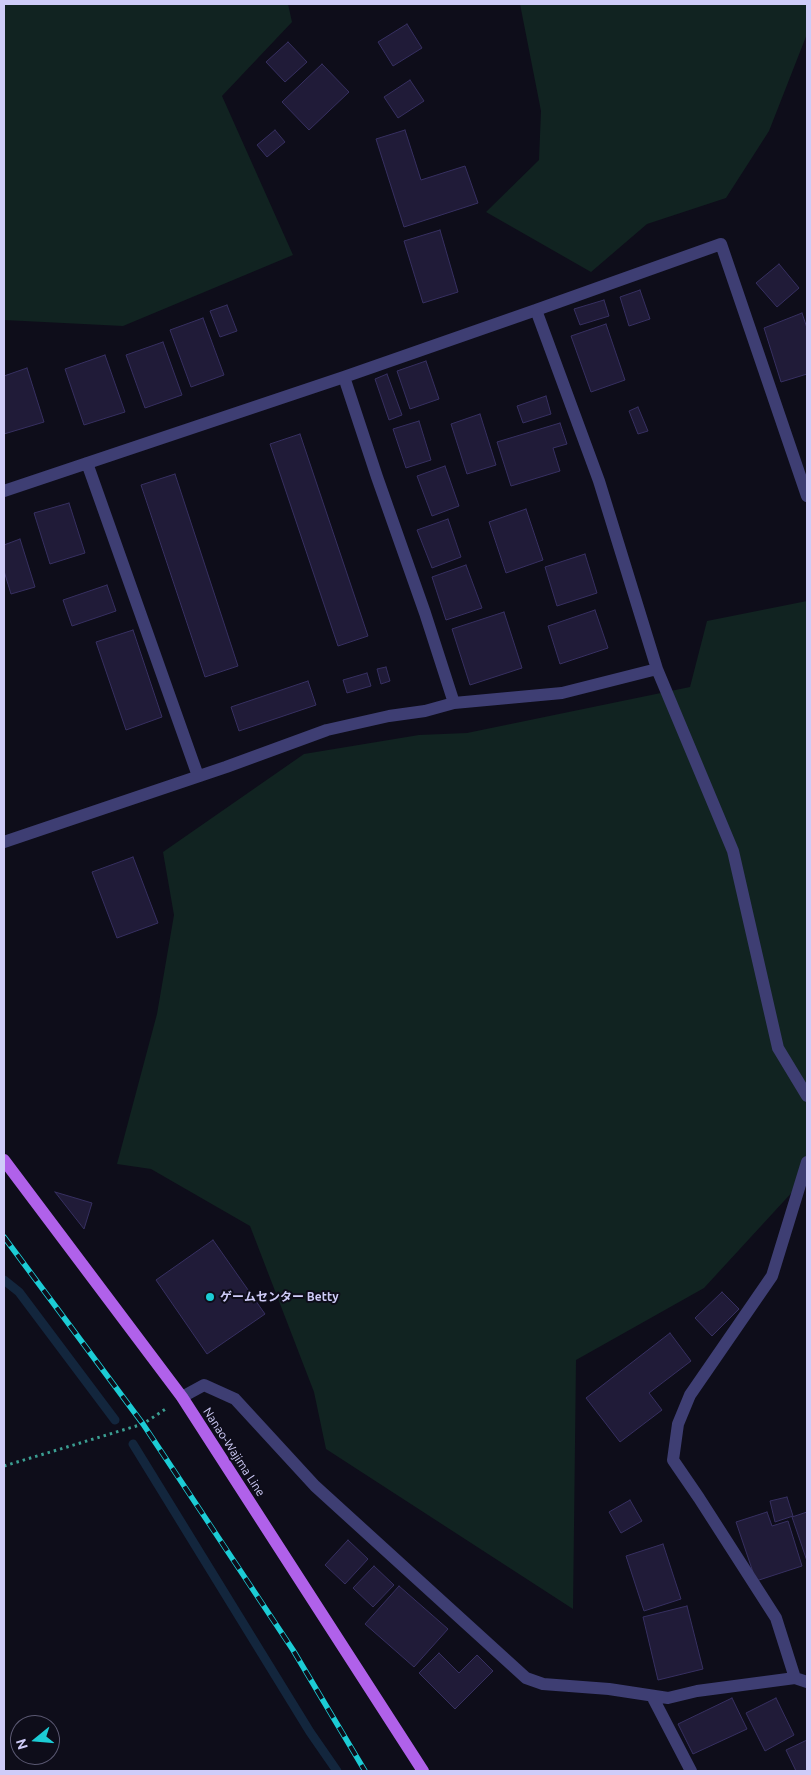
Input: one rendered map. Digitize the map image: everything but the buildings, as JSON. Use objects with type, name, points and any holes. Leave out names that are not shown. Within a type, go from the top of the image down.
[{"type":"main road","name":"Nanao-Wajima Line","points":[[4,1160],[182,1397],[423,1771]]},
{"type":"street","points":[[4,491],[344,377],[721,244],[807,496]]},
{"type":"street","points":[[536,310],[599,481],[657,669],[732,851],[778,1048],[807,1096]]},
{"type":"street","points":[[344,377],[454,703]]},
{"type":"street","points":[[87,463],[198,776]]},
{"type":"street","points":[[4,842],[327,730],[389,716],[425,711],[454,703],[562,693],[657,669]]},
{"type":"street","points":[[794,1678],[776,1618],[673,1460],[678,1424],[690,1395],[772,1276],[807,1162]]},
{"type":"street","points":[[182,1397],[204,1385],[235,1399],[316,1486],[526,1678],[543,1684],[609,1689],[668,1698],[697,1691],[794,1678],[807,1682]]},
{"type":"street","points":[[652,1696],[691,1771]]},
{"type":"path","points":[[4,1466],[143,1424],[182,1397]]},
{"type":"green space","points":[[4,4],[288,4],[292,22],[222,96],[293,255],[123,326],[4,320]]},
{"type":"green space","points":[[520,4],[807,4],[807,34],[769,131],[726,198],[647,224],[591,272],[486,212],[539,160],[541,111]]},
{"type":"green space","points":[[807,601],[807,1176],[704,1288],[576,1360],[573,1609],[326,1449],[314,1392],[250,1226],[151,1169],[117,1164],[157,1014],[174,915],[163,852],[304,754],[419,735],[467,733],[690,687],[707,621]]},
{"type":"waterway","points":[[4,1280],[19,1292],[115,1420]]},
{"type":"waterway","points":[[133,1444],[310,1732],[337,1771]]},
{"type":"railway","points":[[4,1237],[143,1424],[293,1650],[365,1771]]},
{"type":"place","name":"ゲームセンター Betty","points":[[210,1297]]}]
